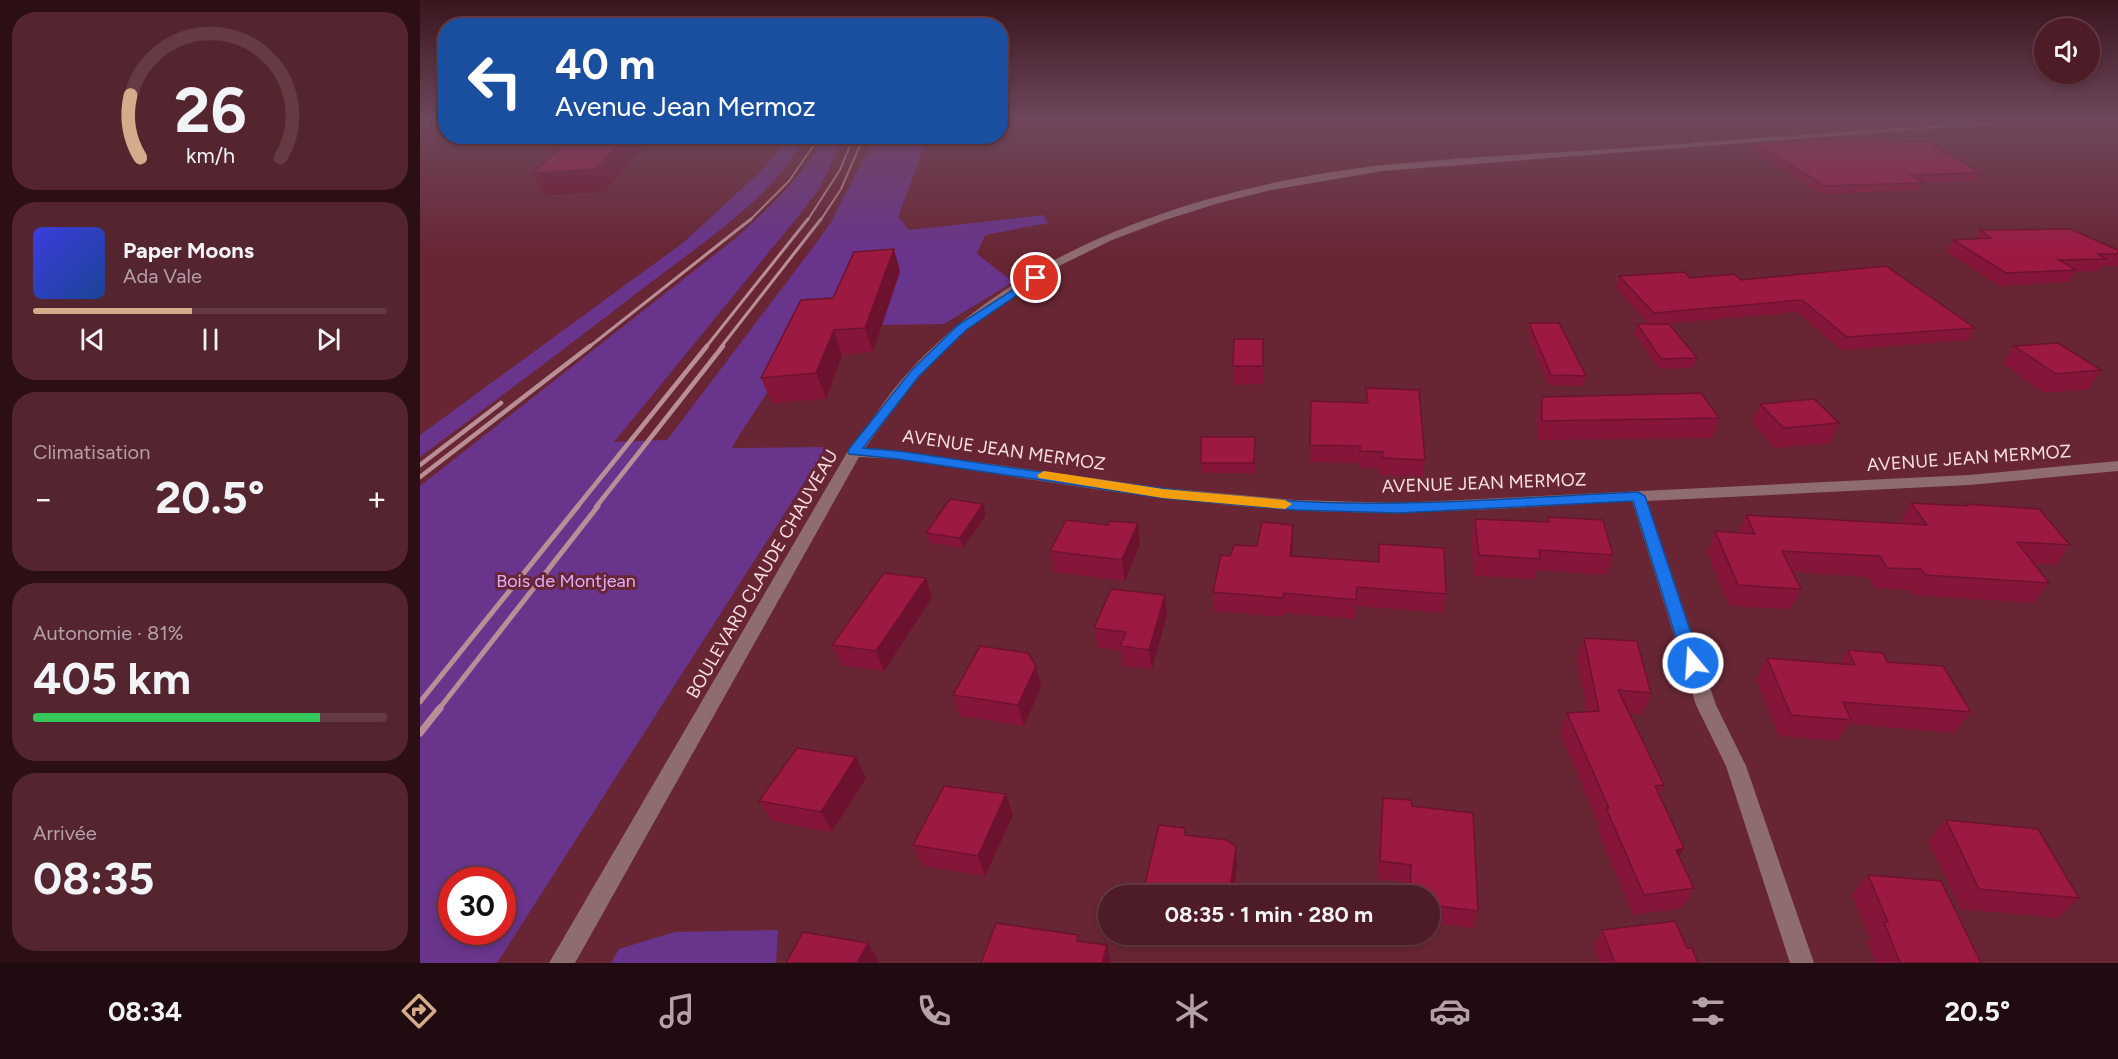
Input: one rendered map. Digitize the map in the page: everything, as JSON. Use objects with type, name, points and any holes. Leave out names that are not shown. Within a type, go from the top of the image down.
[{"type":"street","name":"BOULEVARD CLAUDE CHAUVEAU","points":[[561,963],[854,452],[915,373],[962,327],[1008,295],[1073,256],[1172,213],[1213,200],[1302,179],[1383,168],[1439,164]]},
{"type":"street","name":"AVENUE JEAN MERMOZ","points":[[854,452],[910,456],[1163,493],[1295,505],[1398,508],[1969,480],[2118,466]]},
{"type":"street","points":[[1638,496],[1706,705],[1736,766],[1802,963]]},
{"type":"green space","points":[[767,164],[787,164],[776,179],[736,217],[420,457],[420,435],[684,242]]},
{"type":"green space","name":"Bois de Montjean","points":[[807,164],[832,164],[819,189],[800,214],[614,442],[667,440],[820,238],[831,222],[861,164],[918,164],[898,217],[909,230],[1044,215],[1048,223],[985,235],[977,254],[1013,282],[944,324],[811,326],[732,448],[827,447],[516,933],[516,867],[438,867],[438,945],[509,945],[497,963],[420,963],[420,486],[737,237],[785,190]]},
{"type":"green space","points":[[778,930],[776,963],[611,963],[619,949],[675,932]]},
{"type":"building","points":[[543,164],[600,164],[595,169],[533,173]]},
{"type":"building","points":[[1789,164],[1965,164],[1980,173],[1911,175],[1923,183],[1825,186]]},
{"type":"building","points":[[2070,229],[2118,250],[2118,254],[2098,254],[2106,259],[2059,260],[2076,270],[2006,273],[1953,240],[1991,238],[1980,230]]},
{"type":"building","points":[[894,249],[865,328],[834,330],[816,373],[761,378],[801,300],[833,298],[854,252]]},
{"type":"building","points":[[1886,266],[1975,328],[1847,337],[1802,300],[1654,313],[1619,276],[1685,272],[1690,278],[1734,274],[1741,280]]},
{"type":"building","points":[[1529,323],[1559,323],[1586,376],[1551,375]]},
{"type":"building","points":[[1637,324],[1669,324],[1697,358],[1661,359]]},
{"type":"building","points":[[1234,339],[1263,339],[1263,366],[1233,366]]},
{"type":"building","points":[[2058,343],[2101,370],[2056,374],[2014,346]]},
{"type":"building","points":[[1366,388],[1419,390],[1425,460],[1382,458],[1383,452],[1360,451],[1360,446],[1310,445],[1311,401],[1368,403]]},
{"type":"building","points":[[1701,393],[1719,418],[1542,421],[1542,397]]},
{"type":"building","points":[[1814,399],[1839,423],[1784,428],[1760,404]]},
{"type":"building","points":[[1201,437],[1255,437],[1254,463],[1201,463]]},
{"type":"building","points":[[950,499],[983,504],[960,538],[926,533]]},
{"type":"building","points":[[1911,503],[2039,509],[2070,545],[2017,542],[2049,583],[1925,575],[1921,569],[1887,568],[1880,556],[1782,551],[1801,589],[1738,585],[1715,531],[1755,534],[1746,515],[1927,525]]},
{"type":"building","points":[[1548,517],[1603,520],[1613,555],[1539,550],[1540,559],[1479,555],[1475,519],[1549,522]]},
{"type":"building","points":[[1066,520],[1108,525],[1110,521],[1138,523],[1122,560],[1050,551]]},
{"type":"building","points":[[1262,522],[1293,525],[1290,556],[1379,562],[1379,544],[1444,548],[1446,594],[1357,587],[1356,600],[1284,593],[1283,598],[1213,592],[1221,555],[1230,556],[1234,545],[1257,546]]},
{"type":"building","points":[[884,573],[926,578],[876,651],[832,645]]},
{"type":"building","points":[[1111,589],[1165,595],[1149,650],[1120,646],[1126,632],[1094,628]]},
{"type":"building","points":[[1584,638],[1637,641],[1651,693],[1618,690],[1664,785],[1655,786],[1684,848],[1676,850],[1694,888],[1644,895],[1567,713],[1599,711]]},
{"type":"building","points":[[980,646],[1028,653],[1036,666],[1018,705],[953,695]]},
{"type":"building","points":[[1848,650],[1883,653],[1887,662],[1943,666],[1971,712],[1843,702],[1851,720],[1791,715],[1767,658],[1855,665]]},
{"type":"building","points":[[797,748],[856,757],[821,812],[759,801]]},
{"type":"building","points":[[944,786],[1006,794],[978,856],[913,845]]},
{"type":"building","points":[[1383,798],[1411,800],[1412,806],[1473,813],[1478,911],[1440,906],[1440,885],[1410,885],[1411,865],[1380,861]]},
{"type":"building","points":[[1946,820],[2038,829],[2079,898],[1979,889]]},
{"type":"building","points":[[1159,825],[1185,828],[1185,835],[1227,840],[1236,847],[1231,885],[1145,885]]},
{"type":"building","points":[[1868,875],[1941,881],[1981,963],[1900,963],[1884,922],[1888,922]]},
{"type":"building","points":[[1675,921],[1687,948],[1692,948],[1698,963],[1615,963],[1602,930]]},
{"type":"building","points":[[996,923],[1078,935],[1077,941],[1107,945],[1102,963],[981,963]]},
{"type":"building","points":[[803,932],[868,943],[857,963],[786,963]]},
{"type":"railway","points":[[751,219],[789,181],[801,164]]},
{"type":"railway","points":[[807,221],[842,164]]},
{"type":"railway","points":[[820,221],[841,189],[852,164]]},
{"type":"railway","points":[[589,347],[751,219]]},
{"type":"railway","points":[[706,347],[808,219]]},
{"type":"railway","points":[[721,347],[821,219]]},
{"type":"railway","points":[[420,477],[590,346]]},
{"type":"railway","points":[[577,507],[707,346]]},
{"type":"railway","points":[[596,507],[723,346]]},
{"type":"railway","points":[[420,465],[501,403]]},
{"type":"railway","points":[[420,702],[578,506]]},
{"type":"railway","points":[[439,709],[598,506]]},
{"type":"railway","points":[[420,733],[440,708]]},
{"type":"slow traffic","points":[[1044,475],[1163,493],[1285,504]]},
{"type":"route","points":[[1036,278],[1017,288],[962,327],[915,373],[854,452],[898,455],[1163,493],[1295,505],[1398,508],[1638,496],[1693,663]]}]
